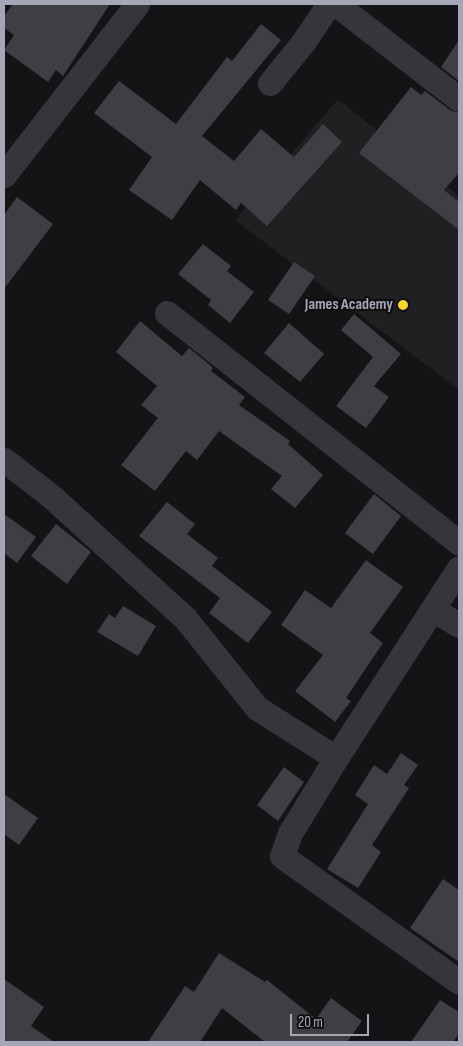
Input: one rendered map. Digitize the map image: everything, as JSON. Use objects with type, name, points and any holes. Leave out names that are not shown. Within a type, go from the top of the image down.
[{"type":"street","points":[[4,175],[137,4]]},
{"type":"street","points":[[270,83],[304,41],[329,4]]},
{"type":"street","points":[[336,4],[459,99]]},
{"type":"street","points":[[167,313],[459,543]]},
{"type":"street","points":[[4,460],[52,496],[185,618],[257,708],[336,758]]},
{"type":"street","points":[[459,568],[434,610],[336,758],[290,833],[282,856],[459,982]]},
{"type":"street","points":[[434,610],[459,624]]},
{"type":"shaded area","name":"James Academy","points":[[338,99],[459,196],[459,390],[235,220]]},
{"type":"building","points":[[13,4],[110,4],[63,76],[56,70],[48,82],[4,50],[14,35],[4,28],[4,16]]},
{"type":"building","points":[[261,24],[281,40],[202,136],[234,161],[261,129],[294,157],[323,124],[342,142],[267,226],[241,203],[236,210],[200,180],[172,220],[129,190],[152,157],[94,113],[119,81],[176,124],[227,57],[232,61]]},
{"type":"building","points":[[459,40],[459,81],[441,67]]},
{"type":"building","points":[[411,87],[421,95],[425,91],[450,110],[459,113],[459,173],[444,190],[459,202],[459,230],[359,153]]},
{"type":"building","points":[[17,197],[53,224],[4,289],[4,215]]},
{"type":"building","points":[[203,244],[231,266],[227,271],[254,292],[230,323],[208,305],[211,300],[178,274]]},
{"type":"building","points":[[294,262],[315,276],[289,314],[268,300]]},
{"type":"building","points":[[354,314],[401,354],[374,386],[389,397],[366,428],[336,406],[373,357],[341,330]]},
{"type":"building","points":[[140,321],[182,356],[189,348],[210,365],[213,368],[211,371],[245,397],[239,405],[290,441],[288,444],[323,475],[295,508],[271,489],[282,476],[219,431],[197,460],[186,451],[155,491],[121,465],[158,418],[141,405],[157,386],[116,352]]},
{"type":"building","points":[[289,323],[324,354],[300,382],[264,353]]},
{"type":"building","points":[[374,494],[401,516],[373,554],[345,533]]},
{"type":"building","points":[[167,502],[195,524],[187,534],[218,558],[212,566],[272,612],[248,643],[209,613],[220,598],[139,536]]},
{"type":"building","points":[[4,514],[36,537],[17,563],[4,553]]},
{"type":"building","points":[[56,524],[91,552],[67,584],[31,556]]},
{"type":"building","points":[[366,560],[403,587],[370,633],[383,643],[346,698],[351,701],[335,722],[295,691],[323,655],[281,625],[305,590],[331,608]]},
{"type":"building","points":[[123,606],[156,626],[138,656],[97,632],[109,614],[115,618]]},
{"type":"building","points":[[401,753],[418,765],[404,785],[409,788],[372,845],[381,852],[358,888],[327,869],[368,804],[355,795],[374,765],[387,774]]},
{"type":"building","points":[[284,767],[304,782],[278,821],[257,805]]},
{"type":"building","points":[[4,794],[38,818],[19,845],[4,834]]},
{"type":"building","points":[[443,879],[459,890],[459,962],[410,928]]},
{"type":"building","points":[[219,953],[265,982],[267,980],[316,1019],[331,998],[362,1021],[347,1042],[265,1042],[222,1008],[200,1042],[148,1042],[185,986],[194,992]]},
{"type":"building","points":[[4,979],[44,1007],[31,1026],[54,1042],[4,1042]]},
{"type":"building","points":[[440,1000],[459,1012],[459,1034],[453,1042],[411,1042]]},
{"type":"place","name":"James Academy","points":[[403,305]]}]
